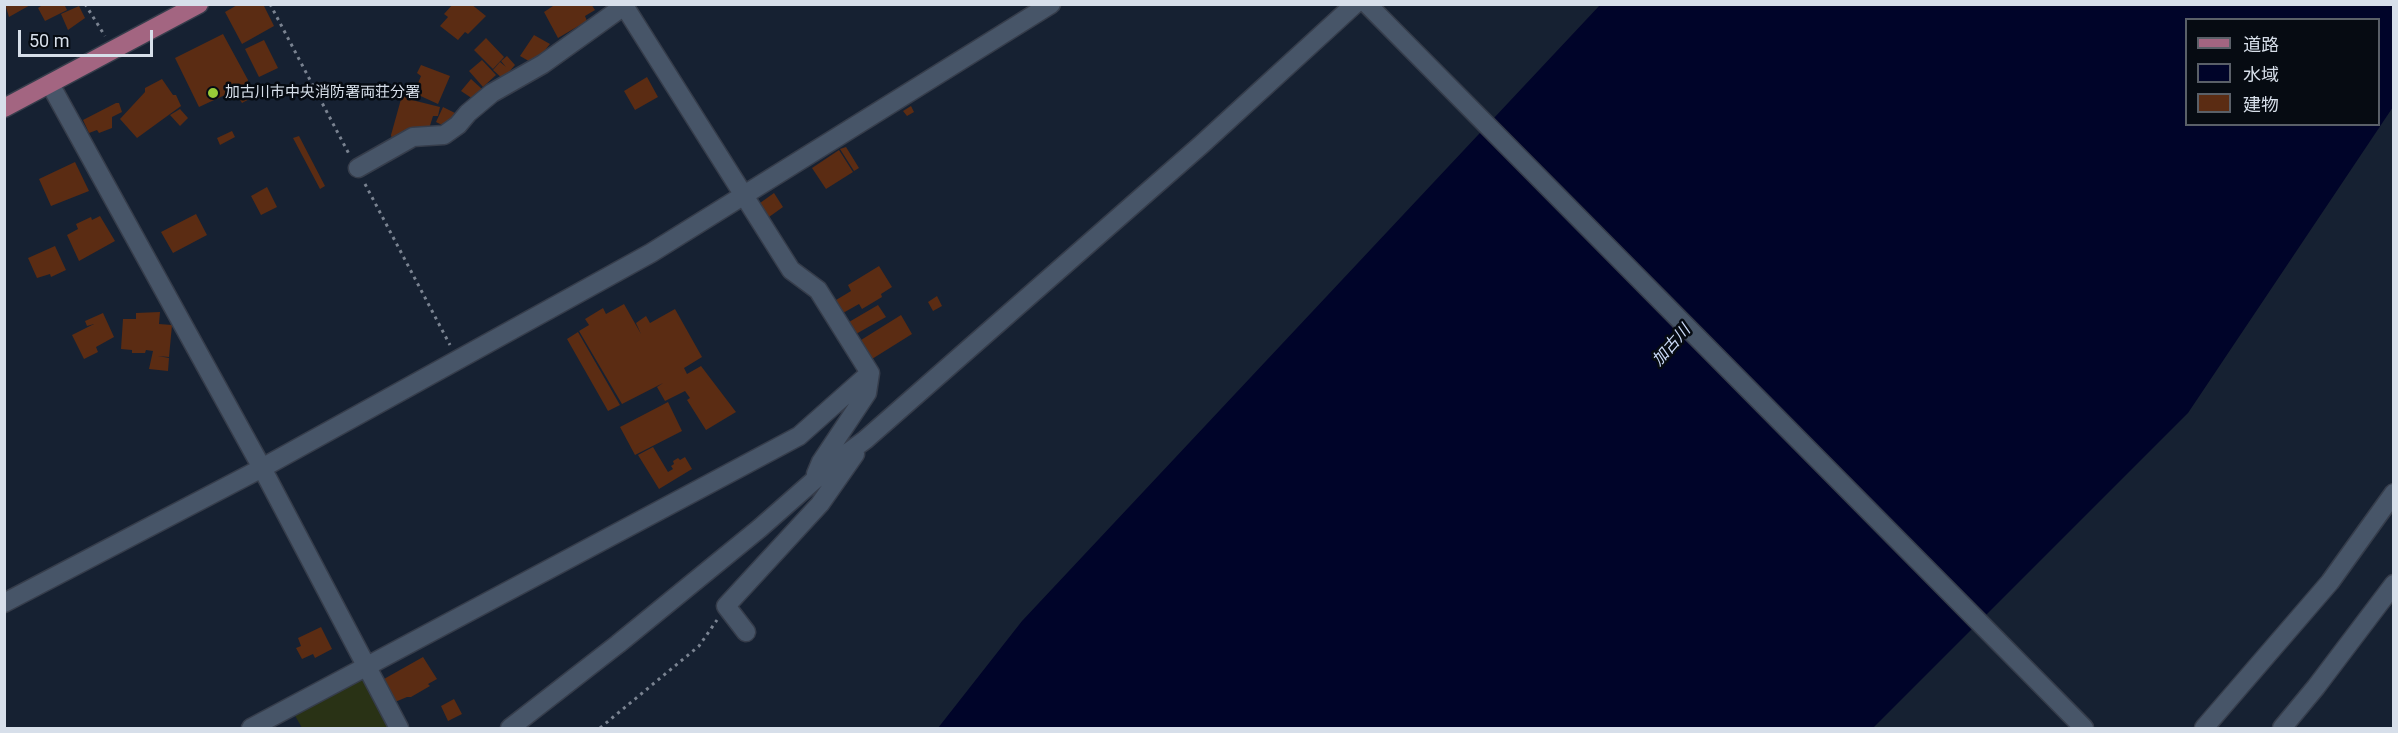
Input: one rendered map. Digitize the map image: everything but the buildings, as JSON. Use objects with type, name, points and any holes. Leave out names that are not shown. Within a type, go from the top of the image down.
[{"type":"main road","points":[[4,108],[200,4]]},
{"type":"street","points":[[4,603],[261,468],[651,253],[1051,4]]},
{"type":"street","points":[[510,729],[645,622],[865,440],[1201,146],[1355,4]]},
{"type":"street","points":[[1367,4],[2084,729]]},
{"type":"street","points":[[358,168],[413,137],[444,135],[492,93],[543,64],[624,5],[791,270],[818,290],[870,373],[867,393],[821,462],[813,482]]},
{"type":"street","points":[[51,84],[261,468],[399,729]]},
{"type":"street","points":[[251,729],[799,436],[870,373]]},
{"type":"street","points":[[746,632],[726,606],[820,504],[865,440]]},
{"type":"street","points":[[2204,729],[2331,582],[2394,494]]},
{"type":"street","points":[[2282,729],[2394,584]]},
{"type":"path","points":[[85,4],[114,50]]},
{"type":"path","points":[[600,729],[699,646],[726,606]]},
{"type":"green space","points":[[364,676],[393,728],[302,728],[293,712]]},
{"type":"water","name":"加古川","points":[[1600,5],[2393,5],[2393,107],[2188,413],[1873,728],[938,728],[1022,621]]},
{"type":"place","name":"加古川市中央消防署両荘分署","points":[[213,93]]}]
